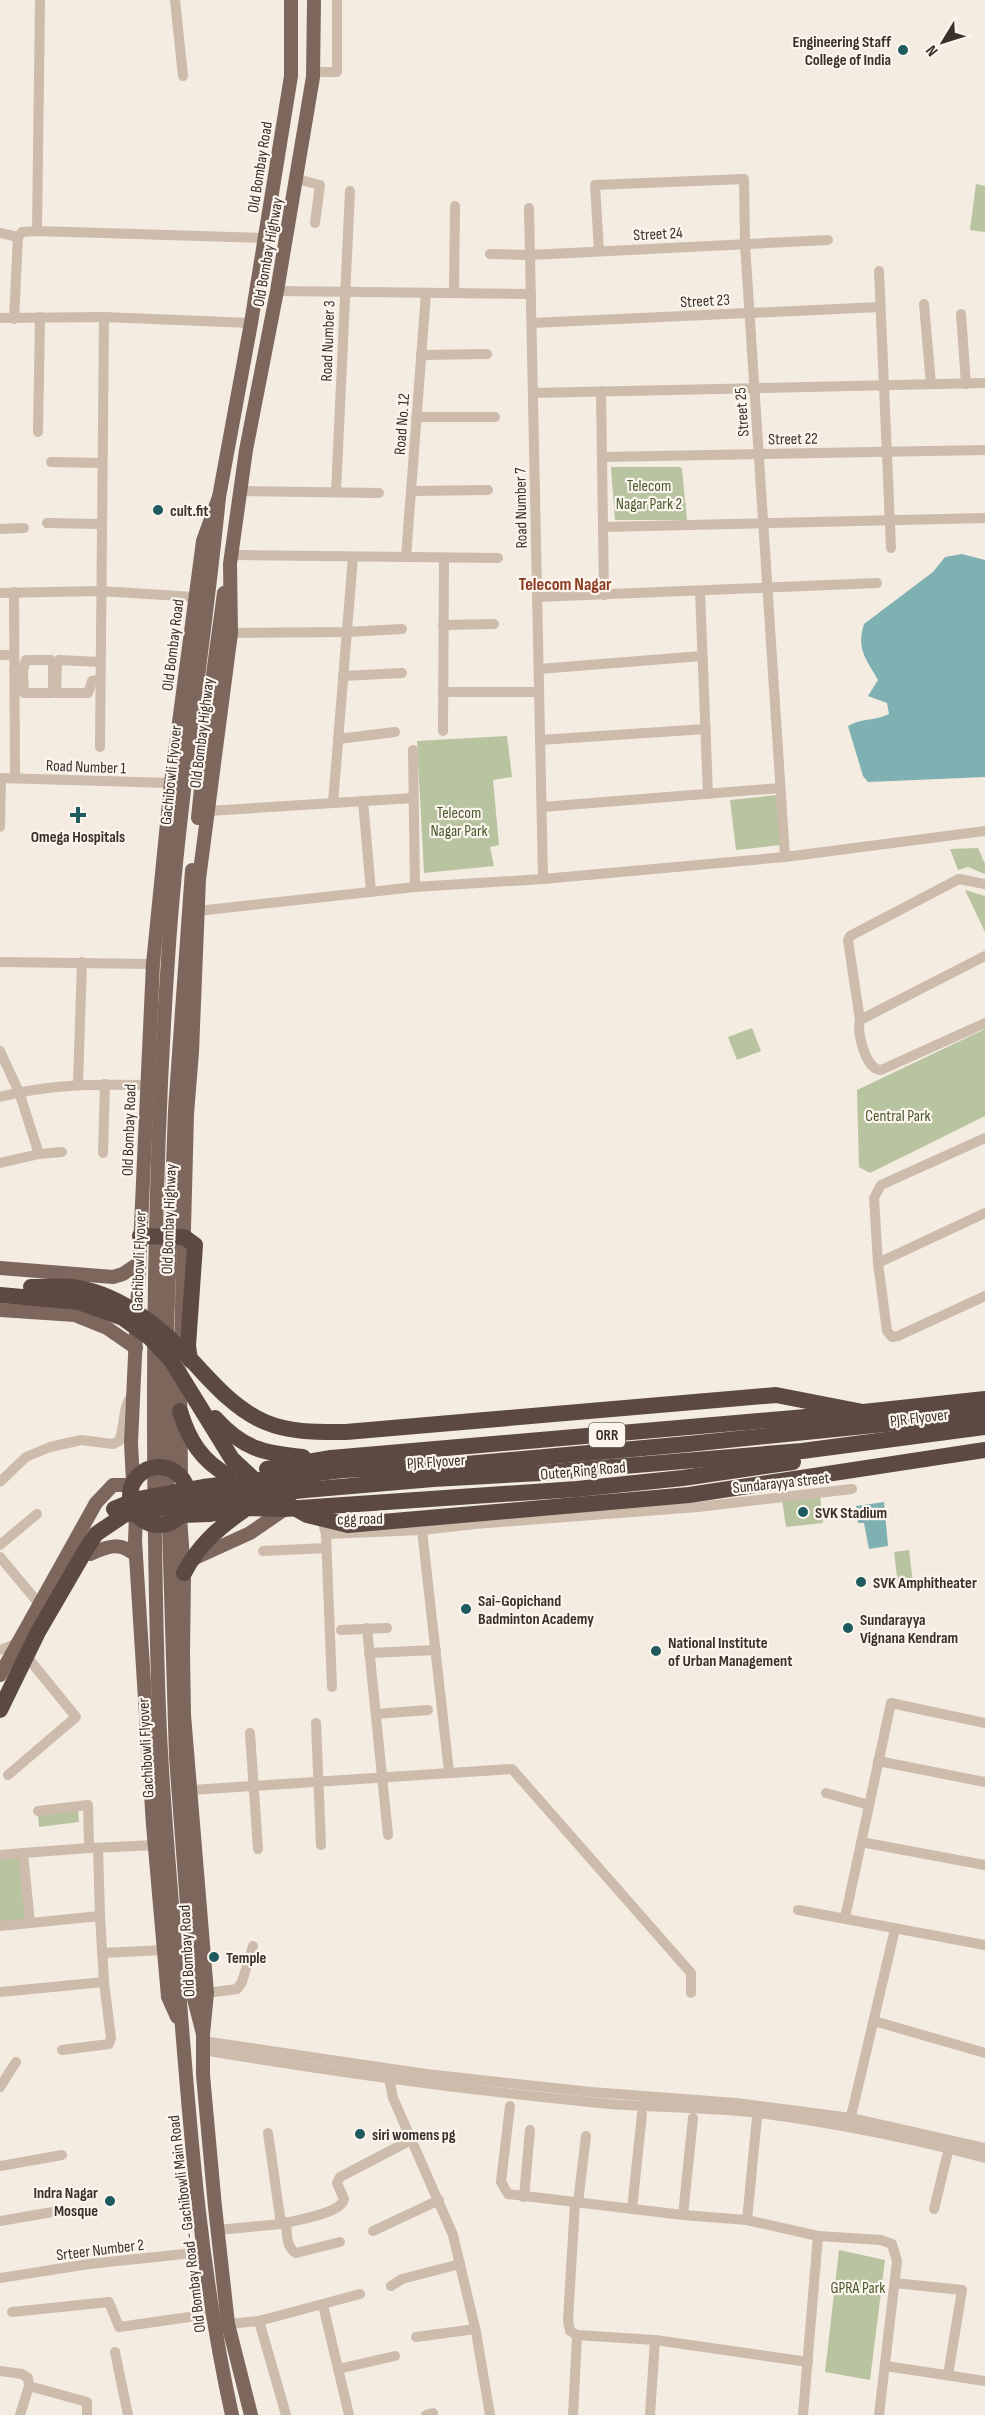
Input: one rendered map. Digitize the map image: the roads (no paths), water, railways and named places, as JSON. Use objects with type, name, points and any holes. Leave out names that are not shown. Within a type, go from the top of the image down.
[{"type":"highway","points":[[140,1236],[184,1237],[195,1245],[189,1357],[200,1397],[212,1415],[239,1442],[262,1451],[303,1457],[331,1458]]},
{"type":"highway","points":[[0,1286],[72,1287],[120,1302],[174,1341],[232,1401],[265,1422],[300,1432],[346,1432],[776,1395],[863,1412]]},
{"type":"highway","points":[[0,1295],[79,1302],[123,1318],[149,1337],[171,1360],[232,1459],[270,1494],[307,1515],[348,1525],[689,1495],[985,1450]]},
{"type":"highway","name":"Outer Ring Road","points":[[182,1479],[229,1476],[331,1458],[863,1412],[985,1399]]},
{"type":"highway","points":[[180,1411],[186,1433],[198,1452],[214,1467],[229,1476]]},
{"type":"highway","name":"PJR Flyover","points":[[0,1685],[81,1542],[95,1525],[117,1507],[138,1500],[203,1487],[343,1470],[444,1466],[985,1414]]},
{"type":"highway","name":"PJR Flyover","points":[[0,1710],[38,1632],[85,1551],[96,1534],[124,1515],[200,1501],[305,1490],[802,1451],[985,1427]]},
{"type":"highway","name":"Outer Ring Road","points":[[181,1516],[249,1508],[285,1509],[489,1496],[682,1478],[863,1451],[985,1437]]},
{"type":"highway","points":[[148,1468],[168,1468],[182,1479],[189,1498],[181,1516],[168,1525],[150,1525],[135,1514],[129,1499],[133,1483],[148,1468]]},
{"type":"highway","points":[[188,1567],[218,1529],[249,1508]]},
{"type":"main road","name":"Old Bombay Road","points":[[133,1483],[131,1443],[146,1085],[153,964],[171,783],[203,541],[219,497],[251,322],[291,76],[291,0]]},
{"type":"main road","name":"Old Bombay Highway","points":[[182,1479],[180,1411],[187,1114],[199,879],[231,633],[231,560],[246,450],[277,291],[314,72],[314,0]]},
{"type":"main road","name":"Gachibowli Flyover","points":[[182,2028],[158,1695],[153,1321],[168,957],[185,773],[209,593],[219,497]]},
{"type":"main road","name":"Gachibowli Flyover","points":[[208,2044],[201,1996],[174,1707],[167,1461],[167,1328],[175,1110],[188,902],[211,689],[231,560]]},
{"type":"main road","points":[[0,1269],[113,1277],[123,1274],[139,1263]]},
{"type":"main road","points":[[0,1310],[75,1315],[106,1328],[136,1348]]},
{"type":"main road","points":[[0,1675],[96,1503],[113,1485],[133,1483]]},
{"type":"main road","points":[[188,1567],[250,1533],[285,1509]]},
{"type":"main road","name":"Old Bombay Road","points":[[135,1514],[155,1845],[168,1997],[182,2028]]},
{"type":"main road","points":[[0,1704],[90,1554],[103,1538],[135,1514]]},
{"type":"main road","name":"Old Bombay Road","points":[[181,1516],[188,1567],[183,1653],[184,1715],[192,1790],[201,1996]]},
{"type":"main road","points":[[90,1554],[116,1545],[127,1548],[136,1556]]},
{"type":"main road","points":[[144,1657],[183,1653]]},
{"type":"main road","name":"Old Bombay Road - Gachibowli Main Road","points":[[182,2028],[203,2252],[212,2314],[232,2415]]},
{"type":"main road","points":[[208,2044],[203,2075],[228,2324],[251,2415]]},
{"type":"street","points":[[37,231],[40,0]]},
{"type":"street","points":[[175,0],[183,76]]},
{"type":"street","points":[[314,72],[337,72],[337,0]]},
{"type":"street","points":[[297,179],[320,185],[315,223]]},
{"type":"street","name":"Street 25","points":[[599,251],[595,185],[744,179],[749,314],[785,857]]},
{"type":"street","name":"Road Number 3","points":[[336,492],[350,191]]},
{"type":"street","points":[[454,293],[455,206]]},
{"type":"street","name":"Road Number 7","points":[[529,208],[543,879]]},
{"type":"street","points":[[14,319],[18,237],[22,232],[264,238]]},
{"type":"street","points":[[0,233],[18,237]]},
{"type":"street","name":"Street 24","points":[[490,254],[530,255],[828,240]]},
{"type":"street","points":[[879,271],[891,548]]},
{"type":"street","points":[[277,291],[531,294]]},
{"type":"street","name":"Road No. 12","points":[[406,557],[426,293]]},
{"type":"street","points":[[924,304],[931,384]]},
{"type":"street","name":"Street 23","points":[[532,323],[880,307]]},
{"type":"street","points":[[961,314],[966,384]]},
{"type":"street","points":[[38,432],[40,317]]},
{"type":"street","points":[[0,318],[104,317],[251,322]]},
{"type":"street","points":[[100,747],[95,661],[100,591],[104,317]]},
{"type":"street","points":[[421,356],[487,354]]},
{"type":"street","points":[[533,393],[985,383]]},
{"type":"street","points":[[601,391],[604,595]]},
{"type":"street","points":[[417,417],[495,417]]},
{"type":"street","name":"Street 22","points":[[602,457],[985,450]]},
{"type":"street","points":[[51,462],[102,463]]},
{"type":"street","points":[[411,491],[488,490]]},
{"type":"street","points":[[241,491],[379,493]]},
{"type":"street","points":[[603,527],[985,518]]},
{"type":"street","points":[[47,523],[101,524]]},
{"type":"street","points":[[0,529],[24,528]]},
{"type":"street","points":[[231,560],[353,557],[498,558]]},
{"type":"street","points":[[333,803],[353,557]]},
{"type":"street","points":[[443,731],[444,558]]},
{"type":"street","points":[[537,597],[877,583]]},
{"type":"street","points":[[0,593],[100,591],[195,597]]},
{"type":"street","points":[[700,591],[708,794]]},
{"type":"street","points":[[14,592],[18,671],[15,778]]},
{"type":"street","points":[[443,625],[494,624]]},
{"type":"street","points":[[231,633],[402,629]]},
{"type":"street","points":[[539,669],[702,656]]},
{"type":"street","points":[[95,661],[59,660],[56,691],[57,693],[88,693],[96,681]]},
{"type":"street","points":[[343,676],[402,673]]},
{"type":"street","points":[[443,692],[539,692]]},
{"type":"street","points":[[540,740],[706,729]]},
{"type":"street","points":[[338,739],[395,732]]},
{"type":"street","points":[[413,750],[415,887]]},
{"type":"street","points":[[0,827],[1,778]]},
{"type":"street","name":"Road Number 1","points":[[1,778],[171,783]]},
{"type":"street","points":[[542,807],[780,788]]},
{"type":"street","points":[[208,812],[413,798]]},
{"type":"street","points":[[363,801],[371,892]]},
{"type":"street","points":[[198,911],[415,887],[543,879],[785,857],[985,831]]},
{"type":"street","points":[[985,884],[959,879],[849,936],[848,940],[860,1020],[858,1033],[871,1066],[876,1070],[881,1070],[985,1023]]},
{"type":"street","points":[[860,1020],[985,956]]},
{"type":"street","points":[[0,962],[153,964]]},
{"type":"street","points":[[78,1083],[82,962]]},
{"type":"street","points":[[0,1051],[19,1092],[39,1154]]},
{"type":"street","points":[[0,1097],[78,1083],[146,1085]]},
{"type":"street","points":[[103,1153],[105,1084]]},
{"type":"street","points":[[985,1138],[881,1185],[873,1198],[878,1263],[887,1331],[892,1337],[985,1296]]},
{"type":"street","points":[[0,1163],[39,1154],[62,1152]]},
{"type":"street","points":[[878,1263],[985,1213]]},
{"type":"street","points":[[0,1482],[26,1457],[50,1447],[81,1440],[113,1444],[119,1441],[126,1402],[134,1393]]},
{"type":"street","name":"Sundarayya street","points":[[422,1530],[852,1489]]},
{"type":"street","name":"cgg road","points":[[319,1506],[326,1534],[422,1530]]},
{"type":"street","points":[[0,1545],[37,1514]]},
{"type":"street","points":[[422,1530],[449,1772]]},
{"type":"street","points":[[326,1534],[332,1686]]},
{"type":"street","points":[[263,1551],[326,1548]]},
{"type":"street","points":[[0,1557],[40,1605]]},
{"type":"street","points":[[367,1628],[388,1835]]},
{"type":"street","points":[[341,1630],[387,1628]]},
{"type":"street","points":[[0,1650],[18,1643]]},
{"type":"street","points":[[369,1653],[436,1650]]},
{"type":"street","points":[[8,1775],[76,1717],[28,1658]]},
{"type":"street","points":[[845,1918],[891,1702],[985,1723]]},
{"type":"street","points":[[376,1714],[428,1710]]},
{"type":"street","points":[[316,1723],[321,1845]]},
{"type":"street","points":[[250,1733],[258,1849]]},
{"type":"street","points":[[878,1761],[985,1782]]},
{"type":"street","points":[[192,1790],[512,1769],[691,1973],[691,1993]]},
{"type":"street","points":[[826,1793],[869,1805]]},
{"type":"street","points":[[38,1811],[88,1805],[100,1916],[104,1982],[111,2038],[109,2044],[62,2050]]},
{"type":"street","points":[[861,1842],[985,1865]]},
{"type":"street","points":[[0,1855],[155,1845]]},
{"type":"street","points":[[23,1853],[30,1923]]},
{"type":"street","points":[[798,1911],[985,1946]]},
{"type":"street","points":[[0,1926],[100,1916]]},
{"type":"street","points":[[850,2123],[895,1929]]},
{"type":"street","points":[[201,1996],[237,1989],[242,1982],[253,1946]]},
{"type":"street","points":[[102,1953],[165,1950]]},
{"type":"street","points":[[0,1992],[104,1982]]},
{"type":"street","points":[[874,2021],[985,2053]]},
{"type":"street","points":[[208,2044],[249,2053],[388,2073],[491,2092],[643,2106],[757,2110],[850,2123],[985,2148]]},
{"type":"street","points":[[0,2087],[16,2062]]},
{"type":"street","points":[[388,2073],[393,2097],[453,2235],[475,2329],[490,2415]]},
{"type":"street","points":[[510,2106],[502,2186],[508,2194],[682,2215],[747,2220],[818,2236],[881,2240],[892,2244],[897,2261],[879,2415]]},
{"type":"street","points":[[747,2220],[757,2110]]},
{"type":"street","points":[[632,2209],[642,2114]]},
{"type":"street","points":[[682,2215],[693,2118]]},
{"type":"street","points":[[850,2123],[985,2158]]},
{"type":"street","points":[[524,2197],[530,2130]]},
{"type":"street","points":[[268,2133],[283,2223],[290,2248],[296,2253],[340,2242]]},
{"type":"street","points":[[586,2136],[577,2203],[567,2320],[570,2331],[577,2335],[655,2340],[808,2362]]},
{"type":"street","points":[[218,2230],[283,2223],[324,2213],[340,2206],[344,2199],[337,2183],[340,2177],[411,2140]]},
{"type":"street","points":[[934,2209],[950,2148]]},
{"type":"street","points":[[0,2166],[62,2155]]},
{"type":"street","points":[[373,2231],[439,2200]]},
{"type":"street","points":[[0,2221],[64,2210]]},
{"type":"street","points":[[803,2415],[818,2236]]},
{"type":"street","name":"Srteer Number 2","points":[[0,2277],[89,2264],[203,2252]]},
{"type":"street","points":[[391,2286],[402,2279],[460,2264]]},
{"type":"street","points":[[895,2283],[962,2290],[948,2375]]},
{"type":"street","points":[[228,2324],[259,2321],[360,2294]]},
{"type":"street","points":[[12,2312],[109,2302],[119,2327],[212,2314]]},
{"type":"street","points":[[323,2305],[349,2415]]},
{"type":"street","points":[[259,2321],[286,2415]]},
{"type":"street","points":[[416,2337],[475,2329]]},
{"type":"street","points":[[573,2415],[577,2335]]},
{"type":"street","points":[[650,2415],[655,2340]]},
{"type":"street","points":[[115,2352],[128,2415]]},
{"type":"street","points":[[339,2369],[395,2356]]},
{"type":"street","points":[[886,2366],[985,2381]]},
{"type":"street","points":[[0,2371],[22,2374],[28,2378],[29,2386],[20,2415]]},
{"type":"street","points":[[29,2386],[87,2402],[87,2415]]},
{"type":"water","points":[[962,554],[985,560],[985,777],[868,782],[863,776],[848,726],[889,714],[887,703],[868,696],[878,680],[866,660],[862,647],[864,624],[933,572],[945,557]]},
{"type":"water","points":[[884,1502],[888,1546],[869,1549],[864,1523],[858,1523],[856,1506]]},
{"type":"place","name":"Engineering Staff College of India","points":[[903,50]]},
{"type":"place","name":"cult.fit","points":[[158,510]]},
{"type":"place","name":"Omega Hospitals","points":[[78,815]]},
{"type":"place","name":"SVK Stadium","points":[[803,1512]]},
{"type":"place","name":"SVK Amphitheater","points":[[861,1582]]},
{"type":"place","name":"Sai-Gopichand Badminton Academy","points":[[466,1609]]},
{"type":"place","name":"Sundarayya Vignana Kendram","points":[[848,1628]]},
{"type":"place","name":"National Institute of Urban Management","points":[[656,1651]]},
{"type":"place","name":"Temple","points":[[214,1957]]},
{"type":"place","name":"siri womens pg","points":[[360,2134]]},
{"type":"place","name":"Indra Nagar Mosque","points":[[110,2201]]},
{"type":"district","name":"Telecom Nagar","points":[[565,584]]},
{"type":"park label","name":"Telecom Nagar Park 2","points":[[649,494]]},
{"type":"park label","name":"Telecom Nagar Park","points":[[459,821]]},
{"type":"park label","name":"Central Park","points":[[898,1115]]},
{"type":"park label","name":"GPRA Park","points":[[858,2287]]}]
